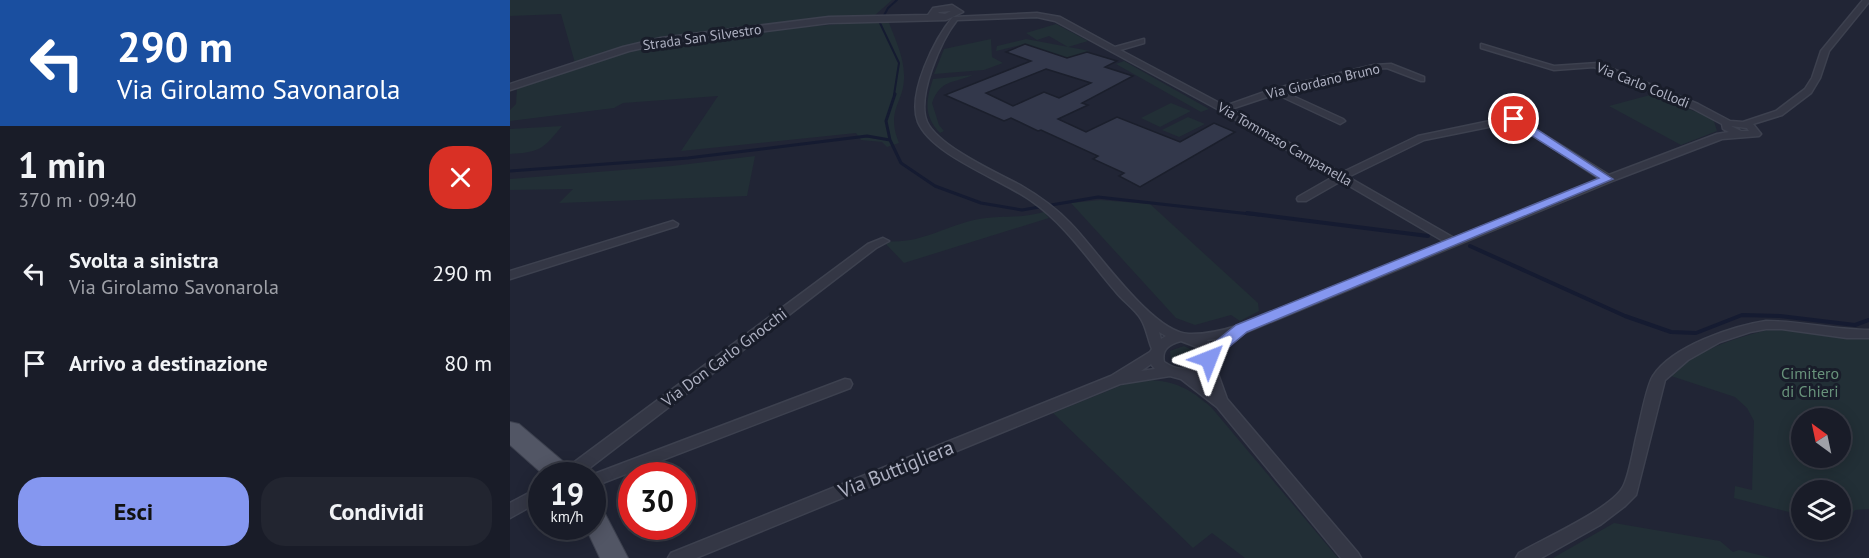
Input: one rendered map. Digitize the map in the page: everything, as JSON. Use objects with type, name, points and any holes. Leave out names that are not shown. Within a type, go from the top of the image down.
[{"type":"main road","points":[[510,430],[548,462]]},
{"type":"main road","points":[[605,540],[614,558]]},
{"type":"street","name":"Strada San Silvestro","points":[[947,15],[954,5],[962,1]]},
{"type":"street","name":"Strada San Silvestro","points":[[510,87],[655,42],[797,24],[947,15],[962,1]]},
{"type":"street","points":[[1157,351],[1167,341],[1215,335],[1242,328],[1726,130],[1752,125],[1786,109],[1808,91],[1816,78],[1825,51],[1866,1]]},
{"type":"street","name":"Via Tommaso Campanella","points":[[947,15],[1051,16],[1224,108],[1453,242]]},
{"type":"street","points":[[947,15],[920,101],[921,122],[933,137],[954,152],[1046,207],[1076,237],[1147,318],[1185,338],[1203,344],[1222,403]]},
{"type":"street","points":[[1116,49],[1141,40]]},
{"type":"street","name":"Via Carlo Collodi","points":[[1484,46],[1554,68],[1594,65],[1695,106],[1726,130]]},
{"type":"street","name":"Via Giordano Bruno","points":[[1224,108],[1276,91],[1374,67],[1388,66],[1422,79]]},
{"type":"street","points":[[1276,91],[1340,122]]},
{"type":"street","points":[[1302,199],[1342,176],[1421,138],[1514,119],[1608,179]]},
{"type":"street","points":[[1726,130],[1754,135],[1757,132],[1752,125]]},
{"type":"street","points":[[510,275],[674,224]]},
{"type":"street","name":"Via Don Carlo Gnocchi","points":[[584,462],[872,246],[883,241]]},
{"type":"street","points":[[1147,318],[1157,351],[1158,364],[1168,372],[1184,374],[1198,371],[1242,328]]},
{"type":"street","points":[[1525,558],[1604,513],[1620,502],[1630,490],[1659,378],[1671,365],[1698,347],[1758,328],[1780,325],[1852,335],[1869,334]]},
{"type":"street","name":"Via Buttigliera","points":[[677,558],[1116,380],[1157,351]]},
{"type":"street","name":"Via Buttigliera","points":[[1116,380],[1168,372]]},
{"type":"street","points":[[1184,374],[1222,403],[1352,558]]},
{"type":"street","points":[[606,476],[845,384]]},
{"type":"street","points":[[510,511],[528,500]]},
{"type":"green space","points":[[510,0],[892,0],[874,16],[834,18],[655,39],[575,63],[561,14],[510,16]]},
{"type":"green space","points":[[888,20],[901,54],[904,75],[894,122],[899,143],[887,147],[882,142],[861,140],[856,133],[681,151],[718,96],[623,103],[614,108],[510,121],[510,110],[516,104],[517,88],[642,46],[780,29]]},
{"type":"green space","points":[[1056,24],[1088,41],[1068,47],[1049,36],[1037,40],[1026,33]]},
{"type":"green space","points":[[991,39],[992,57],[1003,63],[984,70],[934,74],[944,49]]},
{"type":"green space","points":[[1026,39],[1090,51],[1067,58],[1025,44],[996,51],[997,46]]},
{"type":"green space","points":[[1124,61],[1209,109],[1201,112],[1116,64]]},
{"type":"green space","points":[[973,75],[948,83],[935,95],[932,103],[939,125],[944,131],[940,133],[928,114],[929,94],[933,79]]},
{"type":"green space","points":[[1650,95],[1713,118],[1717,131],[1681,145],[1609,106]]},
{"type":"green space","points":[[1171,103],[1191,111],[1160,127],[1141,118]]},
{"type":"green space","points":[[1188,117],[1205,124],[1179,137],[1162,130]]},
{"type":"green space","points":[[562,126],[540,148],[510,154],[510,129]]},
{"type":"green space","points":[[755,156],[747,196],[559,203],[573,189],[510,190],[510,179],[672,166]]},
{"type":"green space","points":[[1100,200],[1150,204],[1258,303],[1259,311],[1240,321],[1231,315],[1195,325],[1176,318],[1071,203]]},
{"type":"green space","points":[[1044,212],[1049,218],[904,263],[883,241],[921,238],[979,219]]},
{"type":"green space","name":"Cimitero di Chieri","points":[[1784,326],[1837,337],[1869,336],[1869,509],[1855,510],[1851,516],[1851,480],[1791,480],[1791,512],[1734,498],[1735,486],[1752,490],[1754,421],[1747,408],[1735,397],[1668,375],[1694,357],[1738,338]]},
{"type":"green space","points":[[1184,346],[1194,351],[1193,360],[1182,364],[1171,360],[1170,351]]},
{"type":"green space","points":[[1148,380],[1167,382],[1182,387],[1211,407],[1338,558],[1245,558],[1212,533],[1193,548],[1053,413],[1127,383]]},
{"type":"green space","points":[[1614,523],[1720,541],[1733,552],[1739,550],[1771,558],[1553,558]]},
{"type":"building","points":[[1025,44],[1067,58],[1087,52],[1117,61],[1105,67],[1133,76],[1082,103],[1088,105],[1058,119],[1086,132],[1117,117],[1180,142],[1214,123],[1235,132],[1140,187],[1119,176],[1124,173],[1093,159],[1098,156],[1011,118],[1004,121],[945,95],[1031,61],[1006,52]],"holes":[[[1046,69],[1091,83],[1059,98],[1044,92],[1013,106],[986,93]]]},
{"type":"waterway","points":[[894,95],[899,63],[880,23],[888,8],[897,0]]},
{"type":"waterway","points":[[890,140],[886,121],[895,94]]},
{"type":"waterway","points":[[510,171],[688,158],[867,136],[890,140]]},
{"type":"waterway","points":[[890,140],[901,163],[935,186],[981,203],[1022,210],[1098,197],[1259,215]]},
{"type":"waterway","points":[[1247,213],[1428,236]]},
{"type":"waterway","points":[[1470,246],[1625,316],[1671,332],[1696,333],[1742,315],[1780,316],[1855,325],[1869,320]]},
{"type":"route","points":[[1209,359],[1209,355],[1242,328],[1608,179],[1514,119]]}]
